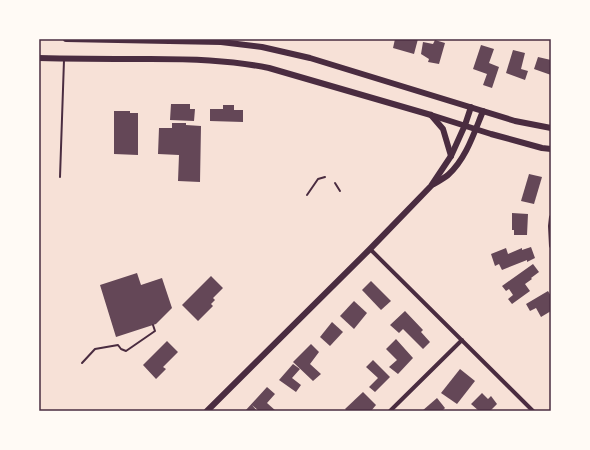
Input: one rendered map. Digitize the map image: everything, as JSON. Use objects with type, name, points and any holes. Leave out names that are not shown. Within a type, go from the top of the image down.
[{"type":"main road","points":[[66,39],[220,42],[262,47],[310,58],[516,121],[551,128]]},
{"type":"main road","points":[[39,58],[219,61],[248,64],[269,68],[542,148],[551,149]]},
{"type":"main road","points":[[207,411],[370,249],[431,186],[451,156],[465,125],[471,107]]},
{"type":"main road","points":[[431,186],[448,175],[459,163],[472,139],[483,111]]},
{"type":"main road","points":[[431,115],[443,129],[451,156]]},
{"type":"street","points":[[551,217],[551,246]]},
{"type":"street","points":[[370,249],[533,411]]},
{"type":"street","points":[[390,411],[462,340]]},
{"type":"lane","points":[[60,178],[64,59]]},
{"type":"lane","points":[[307,195],[318,179],[325,177]]},
{"type":"lane","points":[[336,183],[340,191]]},
{"type":"path","points":[[82,363],[95,348],[118,345],[121,349],[126,351],[155,331],[152,325]]},
{"type":"building","points":[[395,39],[418,39],[414,54],[393,48]]},
{"type":"building","points":[[435,40],[445,43],[439,64],[428,62],[429,59],[421,54],[423,42],[433,44]]},
{"type":"building","points":[[481,45],[494,49],[489,63],[499,67],[492,88],[483,85],[487,74],[473,69]]},
{"type":"building","points":[[513,50],[525,53],[521,69],[528,71],[525,80],[506,73]]},
{"type":"building","points":[[538,57],[551,60],[551,75],[534,69]]},
{"type":"building","points":[[171,104],[190,104],[190,109],[195,109],[194,121],[170,120]]},
{"type":"building","points":[[223,105],[234,105],[234,110],[243,110],[243,122],[210,121],[210,109],[223,109]]},
{"type":"building","points":[[114,111],[130,111],[130,113],[138,113],[138,155],[114,154]]},
{"type":"building","points":[[172,123],[186,123],[186,125],[201,126],[200,182],[178,181],[179,155],[158,154],[159,128],[172,128]]},
{"type":"building","points":[[529,174],[542,177],[534,204],[521,201]]},
{"type":"building","points":[[512,213],[528,214],[527,235],[514,235],[514,230],[512,230]]},
{"type":"building","points":[[531,247],[535,258],[502,270],[499,264],[495,266],[491,254],[506,248],[508,254],[522,248],[522,250]]},
{"type":"building","points":[[533,264],[539,272],[525,284],[530,291],[512,304],[508,299],[513,295],[509,289],[506,291],[502,286]]},
{"type":"building","points":[[137,273],[141,285],[162,278],[172,308],[156,324],[116,337],[100,285]]},
{"type":"building","points":[[211,276],[223,288],[213,298],[215,300],[211,304],[213,306],[198,321],[182,305]]},
{"type":"building","points":[[371,281],[391,301],[381,310],[362,290]]},
{"type":"building","points":[[548,291],[551,296],[551,311],[541,317],[536,308],[530,311],[526,304]]},
{"type":"building","points":[[354,301],[367,313],[354,329],[340,316]]},
{"type":"building","points":[[405,311],[423,330],[421,332],[430,342],[423,349],[403,329],[399,333],[390,325]]},
{"type":"building","points":[[332,322],[343,332],[330,346],[320,337]]},
{"type":"building","points":[[396,339],[413,358],[398,374],[389,367],[397,360],[386,349]]},
{"type":"building","points":[[167,341],[178,352],[163,367],[166,369],[156,379],[143,365]]},
{"type":"building","points":[[311,344],[319,352],[310,364],[321,374],[313,381],[293,362]]},
{"type":"building","points":[[373,360],[390,377],[375,392],[369,387],[378,378],[366,367]]},
{"type":"building","points":[[293,364],[300,369],[292,378],[301,385],[296,392],[279,380]]},
{"type":"building","points":[[460,369],[475,381],[457,404],[441,393]]},
{"type":"building","points":[[267,387],[275,394],[267,403],[276,411],[259,411],[252,405],[257,411],[245,411]]},
{"type":"building","points":[[363,392],[376,405],[371,411],[347,411],[345,409]]},
{"type":"building","points":[[482,393],[488,399],[491,396],[497,404],[490,411],[479,411],[471,404]]},
{"type":"building","points":[[437,398],[445,408],[442,411],[422,411]]}]
